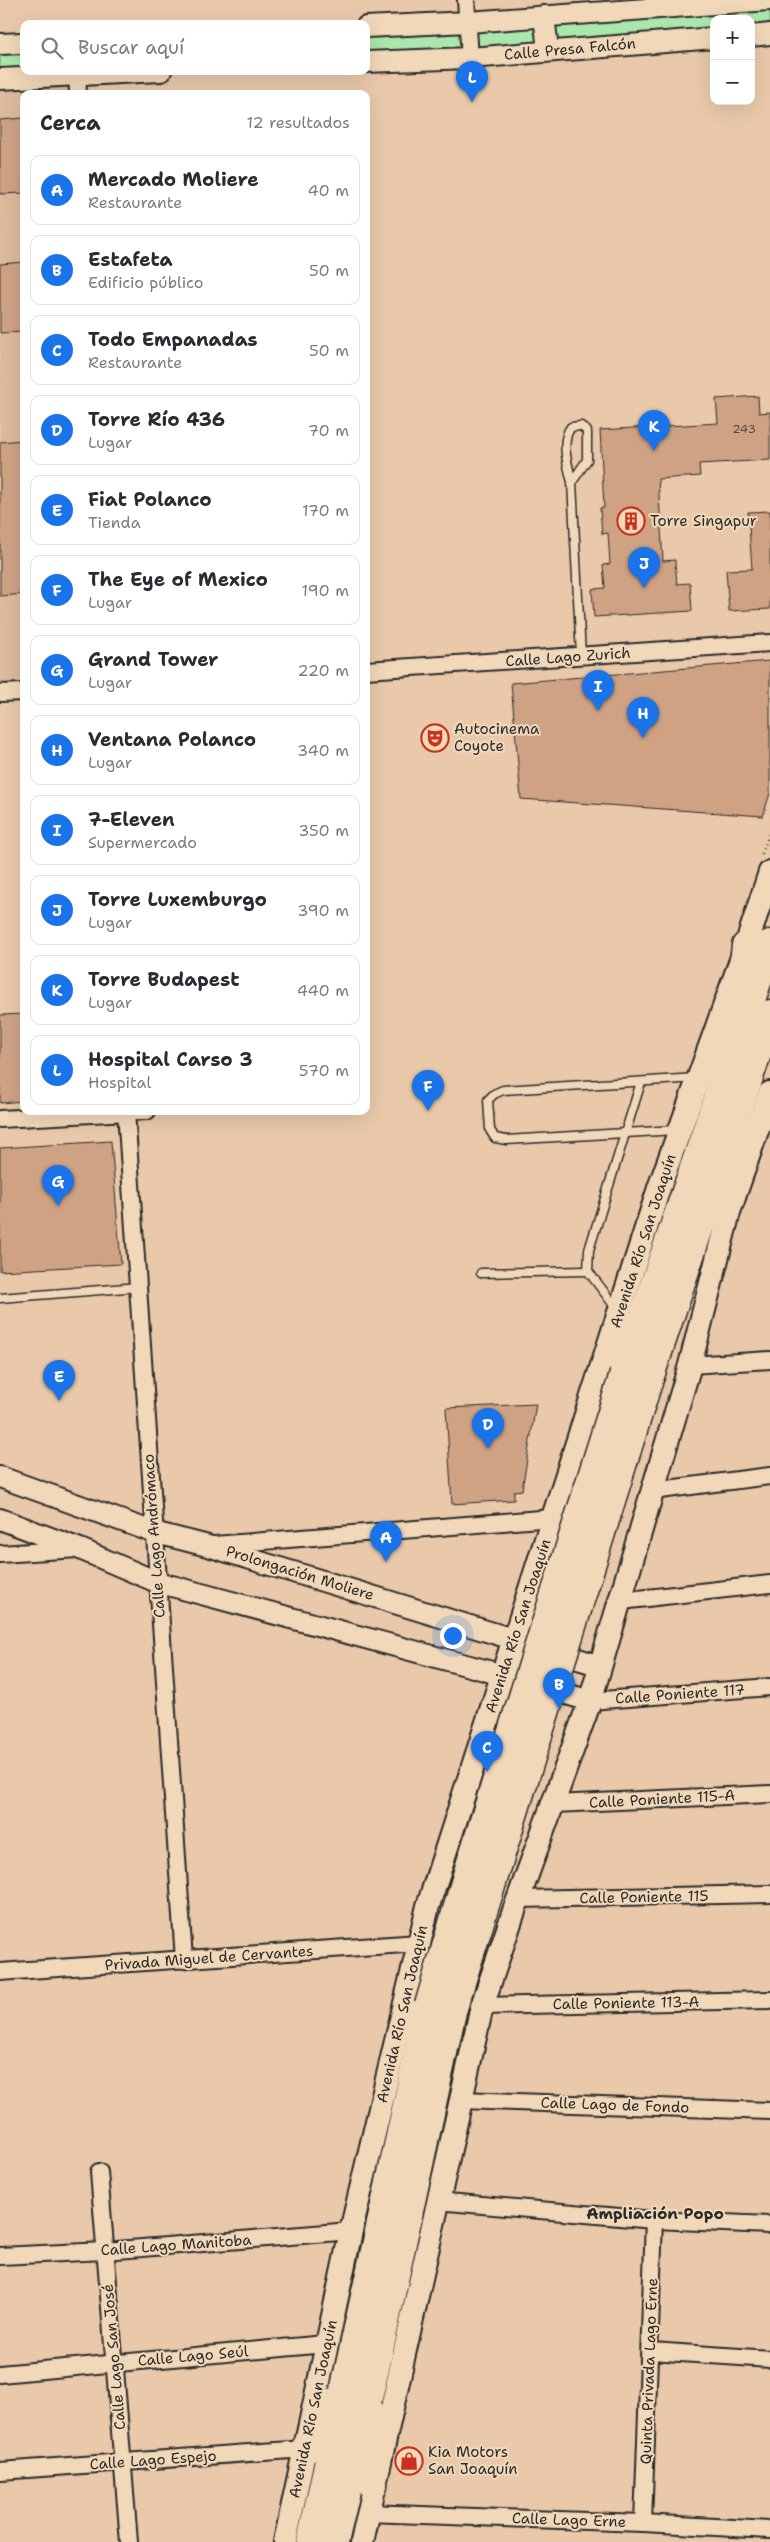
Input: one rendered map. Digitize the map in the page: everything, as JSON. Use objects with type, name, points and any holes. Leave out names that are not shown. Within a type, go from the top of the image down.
[{"type":"highway","points":[[755,1043],[738,1010],[758,945]]},
{"type":"highway","name":"Avenida Río San Joaquín","points":[[311,2542],[344,2387],[441,2008],[636,1378],[755,1043],[770,1014]]},
{"type":"highway","name":"Avenida Río San Joaquín","points":[[334,2542],[377,2359],[441,2008]]},
{"type":"highway","points":[[373,2486],[377,2359]]},
{"type":"highway","points":[[305,2449],[344,2387]]},
{"type":"main road","name":"Avenida Río San Joaquín","points":[[285,2542],[325,2344],[428,1906],[619,1312],[680,1130],[699,1078],[758,945],[766,864]]},
{"type":"main road","points":[[362,2542],[373,2486],[482,2006],[506,1933],[590,1700],[690,1366],[729,1212],[770,1093]]},
{"type":"main road","points":[[428,1906],[438,1904],[452,1905],[471,1911],[506,1933]]},
{"type":"street","points":[[466,0],[470,58]]},
{"type":"street","points":[[370,27],[468,22],[770,0]]},
{"type":"street","points":[[544,16],[548,50]]},
{"type":"street","points":[[755,36],[770,34]]},
{"type":"street","name":"Calle Presa Falcón","points":[[370,62],[470,58],[548,50],[710,38]]},
{"type":"street","points":[[0,44],[20,43]]},
{"type":"street","points":[[0,79],[77,80],[124,75]]},
{"type":"street","name":"Calle Lago Zurich","points":[[370,670],[770,643]]},
{"type":"street","points":[[0,693],[20,692]]},
{"type":"street","points":[[0,1118],[63,1115]]},
{"type":"street","name":"Calle Lago Andrómaco","points":[[126,1115],[184,1960]]},
{"type":"street","points":[[690,1366],[770,1360]]},
{"type":"street","points":[[652,1491],[770,1476]]},
{"type":"street","name":"Prolongación Moliere","points":[[0,1477],[154,1532],[208,1546],[515,1638],[600,1666]]},
{"type":"street","points":[[208,1546],[553,1518]]},
{"type":"street","points":[[0,1520],[80,1549],[157,1582],[590,1700]]},
{"type":"street","points":[[0,1554],[80,1549]]},
{"type":"street","points":[[621,1601],[770,1584]]},
{"type":"street","name":"Calle Poniente 117","points":[[590,1700],[770,1686]]},
{"type":"street","name":"Calle Poniente 115-A","points":[[554,1804],[770,1794]]},
{"type":"street","name":"Calle Poniente 115","points":[[518,1900],[770,1894]]},
{"type":"street","name":"Privada Miguel de Cervantes","points":[[0,1972],[419,1943]]},
{"type":"street","name":"Calle Poniente 113-A","points":[[482,2006],[770,2000]]},
{"type":"street","name":"Calle Lago de Fondo","points":[[460,2100],[770,2111]]},
{"type":"street","name":"Calle Lago San José","points":[[99,2172],[130,2542]]},
{"type":"street","points":[[437,2201],[654,2220],[770,2225]]},
{"type":"street","name":"Quinta Privada Lago Erne","points":[[643,2522],[651,2351],[654,2220]]},
{"type":"street","name":"Calle Lago Manitoba","points":[[0,2256],[105,2251],[351,2231]]},
{"type":"street","name":"Calle Lago Seúl","points":[[0,2374],[325,2344]]},
{"type":"street","points":[[651,2351],[770,2359]]},
{"type":"street","name":"Calle Lago Espejo","points":[[0,2471],[305,2449]]},
{"type":"street","name":"Calle Lago Erne","points":[[367,2513],[643,2522],[770,2530]]},
{"type":"lane","points":[[572,482],[588,460],[587,431],[581,426],[571,427],[566,433],[567,464],[572,482],[582,656]]},
{"type":"lane","points":[[680,1130],[506,1140],[495,1138],[490,1130],[488,1100],[494,1094],[504,1090],[699,1078]]},
{"type":"lane","points":[[619,1312],[588,1271],[589,1250],[641,1082]]},
{"type":"lane","points":[[481,1273],[588,1271]]},
{"type":"lane","points":[[0,1298],[138,1287]]},
{"type":"path","points":[[766,864],[770,832]]},
{"type":"shaded area","points":[[70,81],[70,90],[20,90],[20,689],[0,690],[0,86]]},
{"type":"green space","points":[[770,10],[770,30],[755,32],[755,15],[710,15],[710,35],[476,56],[474,29]]},
{"type":"green space","points":[[464,30],[466,58],[370,62],[370,35]]},
{"type":"green space","points":[[20,54],[20,72],[0,79],[0,55]]},
{"type":"building","points":[[20,118],[20,193],[0,194],[0,120]]},
{"type":"building","points":[[20,262],[20,332],[0,333],[0,264]]},
{"type":"building","points":[[758,396],[759,413],[770,412],[770,460],[699,464],[700,476],[658,479],[663,561],[675,560],[677,584],[690,583],[692,611],[594,617],[592,589],[605,588],[603,565],[610,564],[608,533],[602,534],[600,508],[604,508],[600,430],[718,423],[716,399]]},
{"type":"building","points":[[20,440],[20,594],[0,596],[0,442]]},
{"type":"building","points":[[770,511],[770,609],[729,611],[726,570],[752,569],[748,512]]},
{"type":"building","points":[[770,661],[770,793],[763,816],[521,799],[511,683]]},
{"type":"building","points":[[20,1014],[20,1101],[0,1103],[0,1015]]},
{"type":"building","points":[[111,1141],[121,1264],[0,1271],[0,1148]]},
{"type":"building","points":[[536,1404],[522,1490],[514,1491],[514,1500],[452,1504],[446,1408]]},
{"type":"place","name":"Hospital Carso 3","points":[[472,102]]},
{"type":"place","name":"Torre Budapest","points":[[654,451]]},
{"type":"place","name":"Torre Singapur","points":[[631,521]]},
{"type":"place","name":"Torre Luxemburgo","points":[[644,588]]},
{"type":"place","name":"7-Eleven","points":[[598,711]]},
{"type":"place","name":"Autocinema Coyote","points":[[435,738]]},
{"type":"place","name":"Ventana Polanco","points":[[643,738]]},
{"type":"place","name":"The Eye of Mexico","points":[[428,1111]]},
{"type":"place","name":"Grand Tower","points":[[58,1206]]},
{"type":"place","name":"Fiat Polanco","points":[[59,1401]]},
{"type":"place","name":"Torre Río 436","points":[[488,1449]]},
{"type":"place","name":"Mercado Moliere","points":[[386,1562]]},
{"type":"place","name":"Estafeta","points":[[559,1709]]},
{"type":"place","name":"Todo Empanadas","points":[[487,1772]]},
{"type":"place","name":"Kia Motors San Joaquín","points":[[409,2461]]},
{"type":"district","name":"Ampliación Popo","points":[[655,2213]]}]
